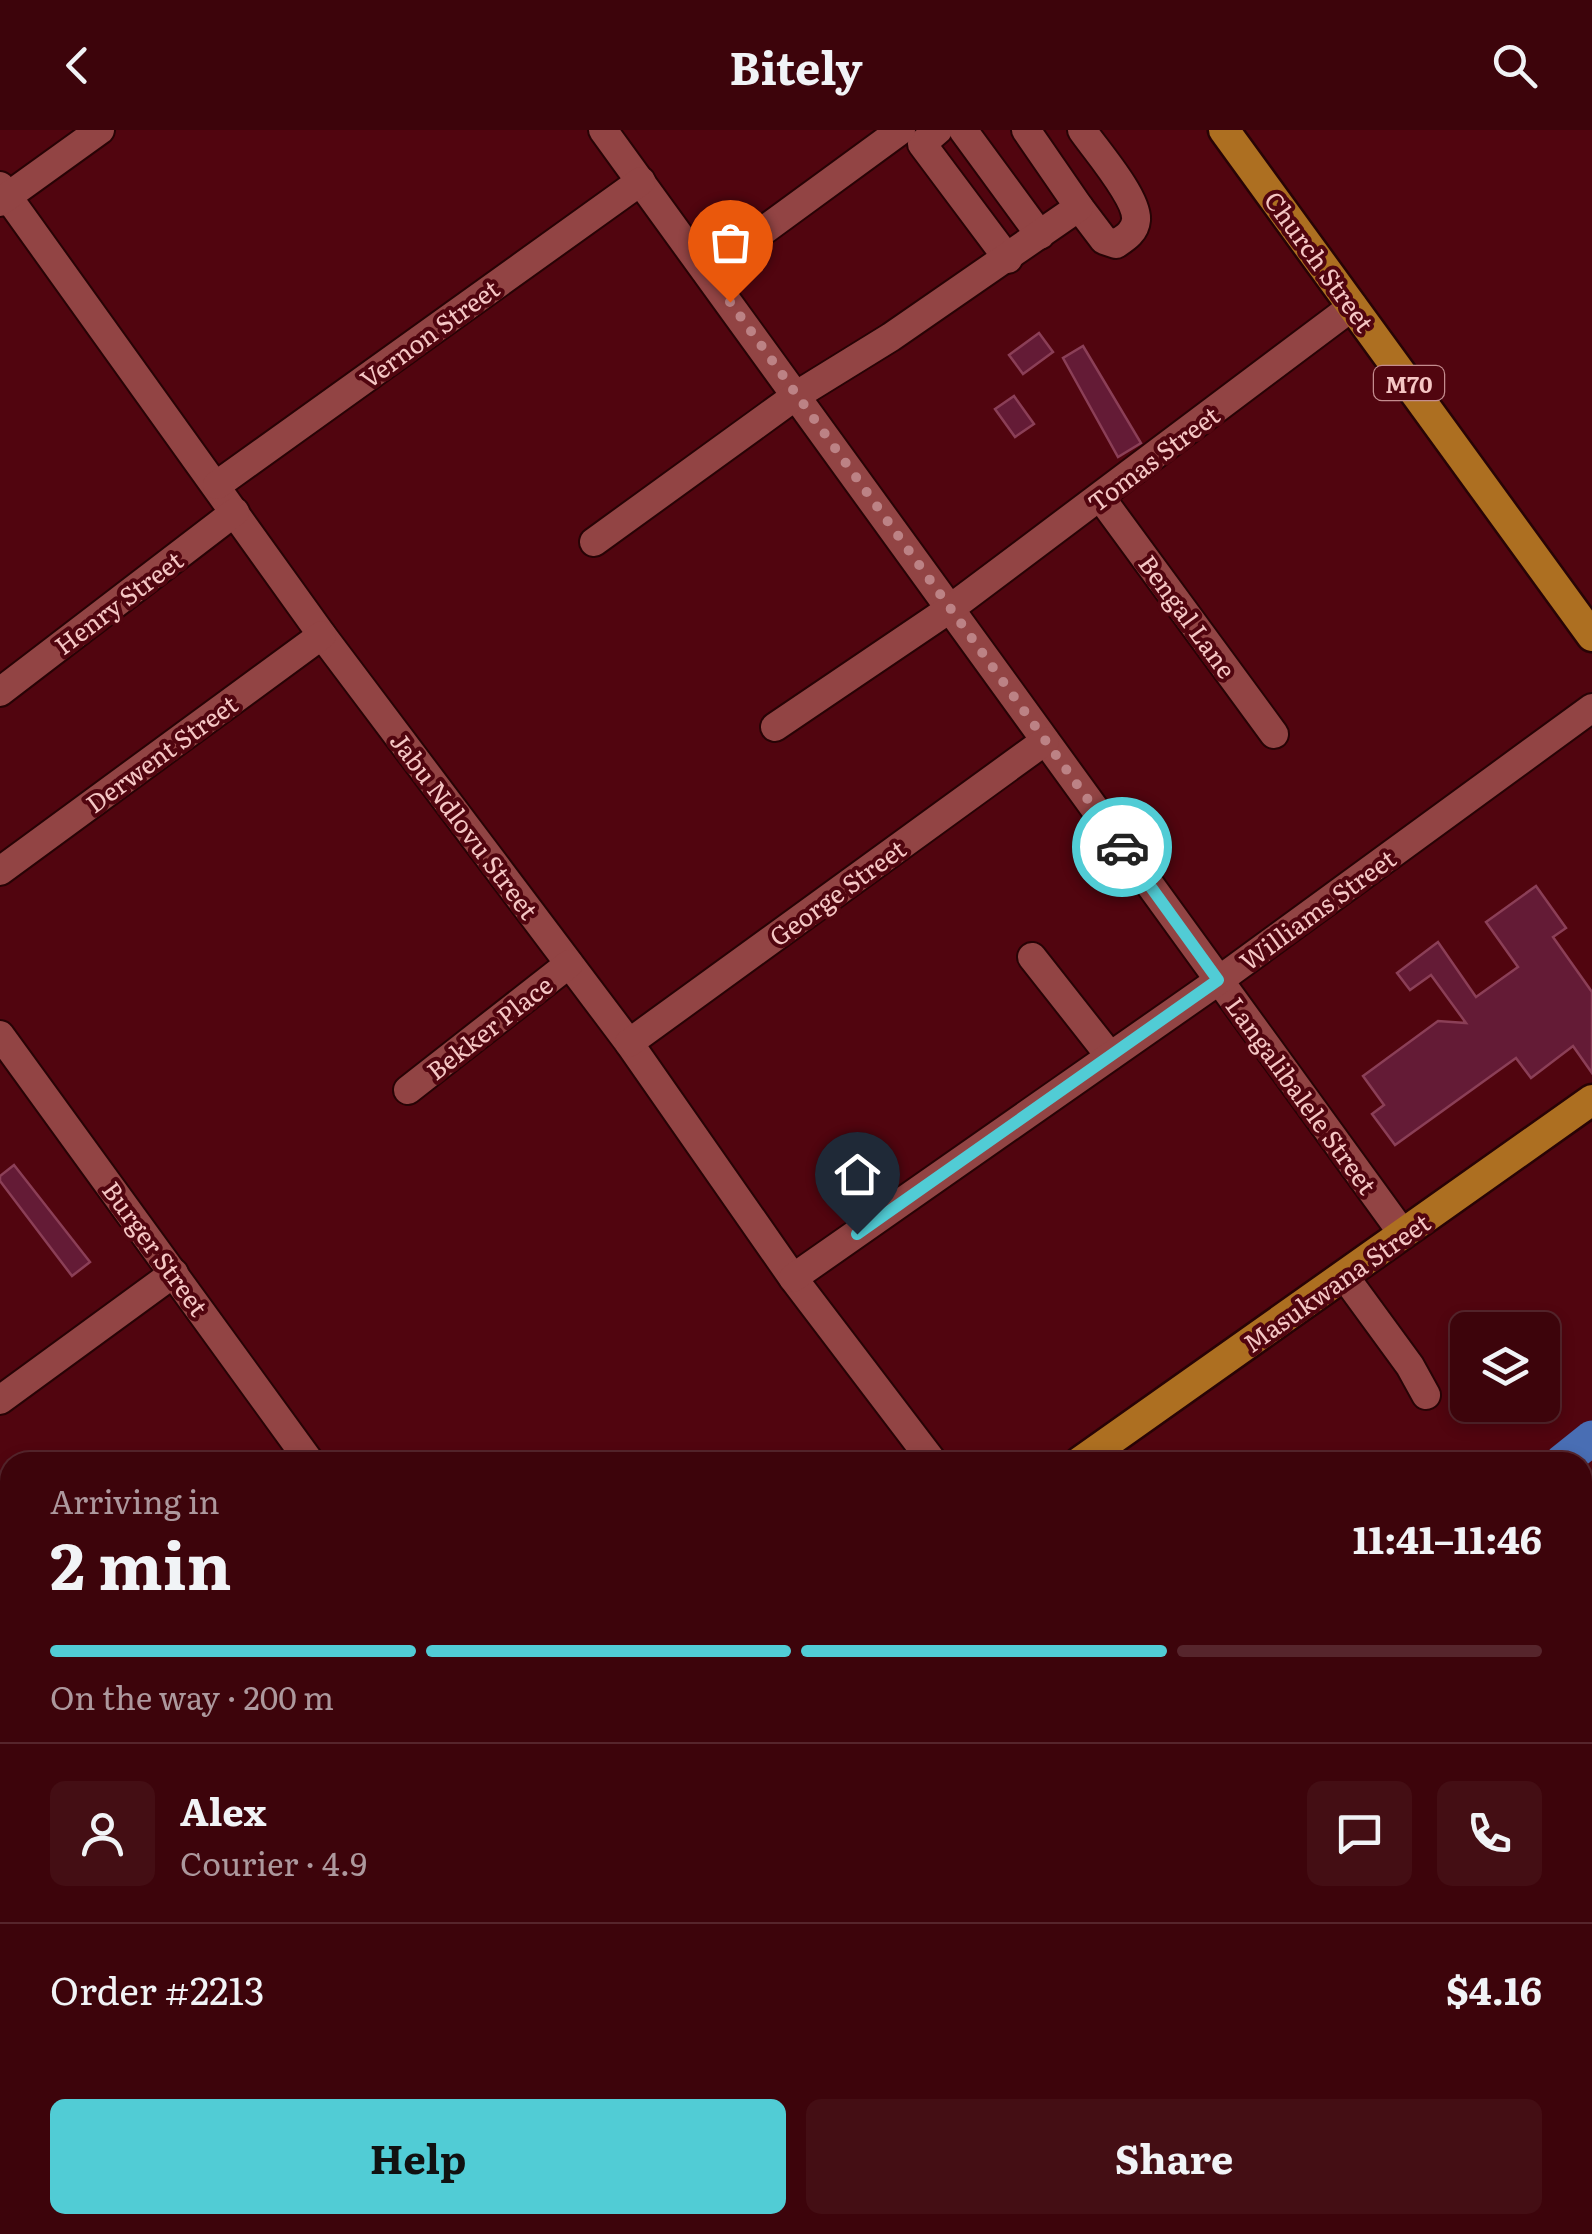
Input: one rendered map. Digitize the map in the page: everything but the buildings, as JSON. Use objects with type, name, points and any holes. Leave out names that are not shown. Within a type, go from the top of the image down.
[{"type":"main road","name":"Church Street","points":[[1224,130],[1592,636]]},
{"type":"main road","name":"Masukwana Street","points":[[1094,1452],[1592,1100]]},
{"type":"street","points":[[3,195],[100,130]]},
{"type":"street","name":"Langalibalele Street","points":[[603,130],[1403,1234]]},
{"type":"street","points":[[963,130],[1040,235]]},
{"type":"street","points":[[1026,130],[1104,240],[1116,244],[1130,236],[1136,220],[1132,200],[1082,130]]},
{"type":"street","points":[[708,271],[918,133],[1008,258]]},
{"type":"street","name":"Vernon Street","points":[[217,486],[640,181]]},
{"type":"street","name":"Jabu Ndlovu Street","points":[[3,195],[322,635],[629,1042],[794,1278],[925,1452]]},
{"type":"street","points":[[594,542],[798,395],[1079,208]]},
{"type":"street","name":"Tomas Street","points":[[775,727],[951,608],[1353,306]]},
{"type":"street","name":"Bengal Lane","points":[[1101,498],[1274,734]]},
{"type":"street","name":"Henry Street","points":[[0,692],[235,512]]},
{"type":"street","name":"Derwent Street","points":[[0,871],[322,635]]},
{"type":"street","name":"Williams Street","points":[[794,1278],[1218,980],[1592,708]]},
{"type":"street","name":"George Street","points":[[629,1042],[1045,741]]},
{"type":"street","points":[[1032,957],[1110,1056]]},
{"type":"street","name":"Bekker Place","points":[[408,1090],[569,964]]},
{"type":"street","name":"Burger Street","points":[[0,1035],[303,1452]]},
{"type":"street","points":[[0,1400],[174,1273]]},
{"type":"street","points":[[1346,1277],[1410,1366],[1426,1396]]},
{"type":"waterway","points":[[1574,1452],[1592,1438]]},
{"type":"way so far","points":[[730,302],[1122,847]]},
{"type":"route","points":[[857,1234],[1218,980],[1122,847]]}]
